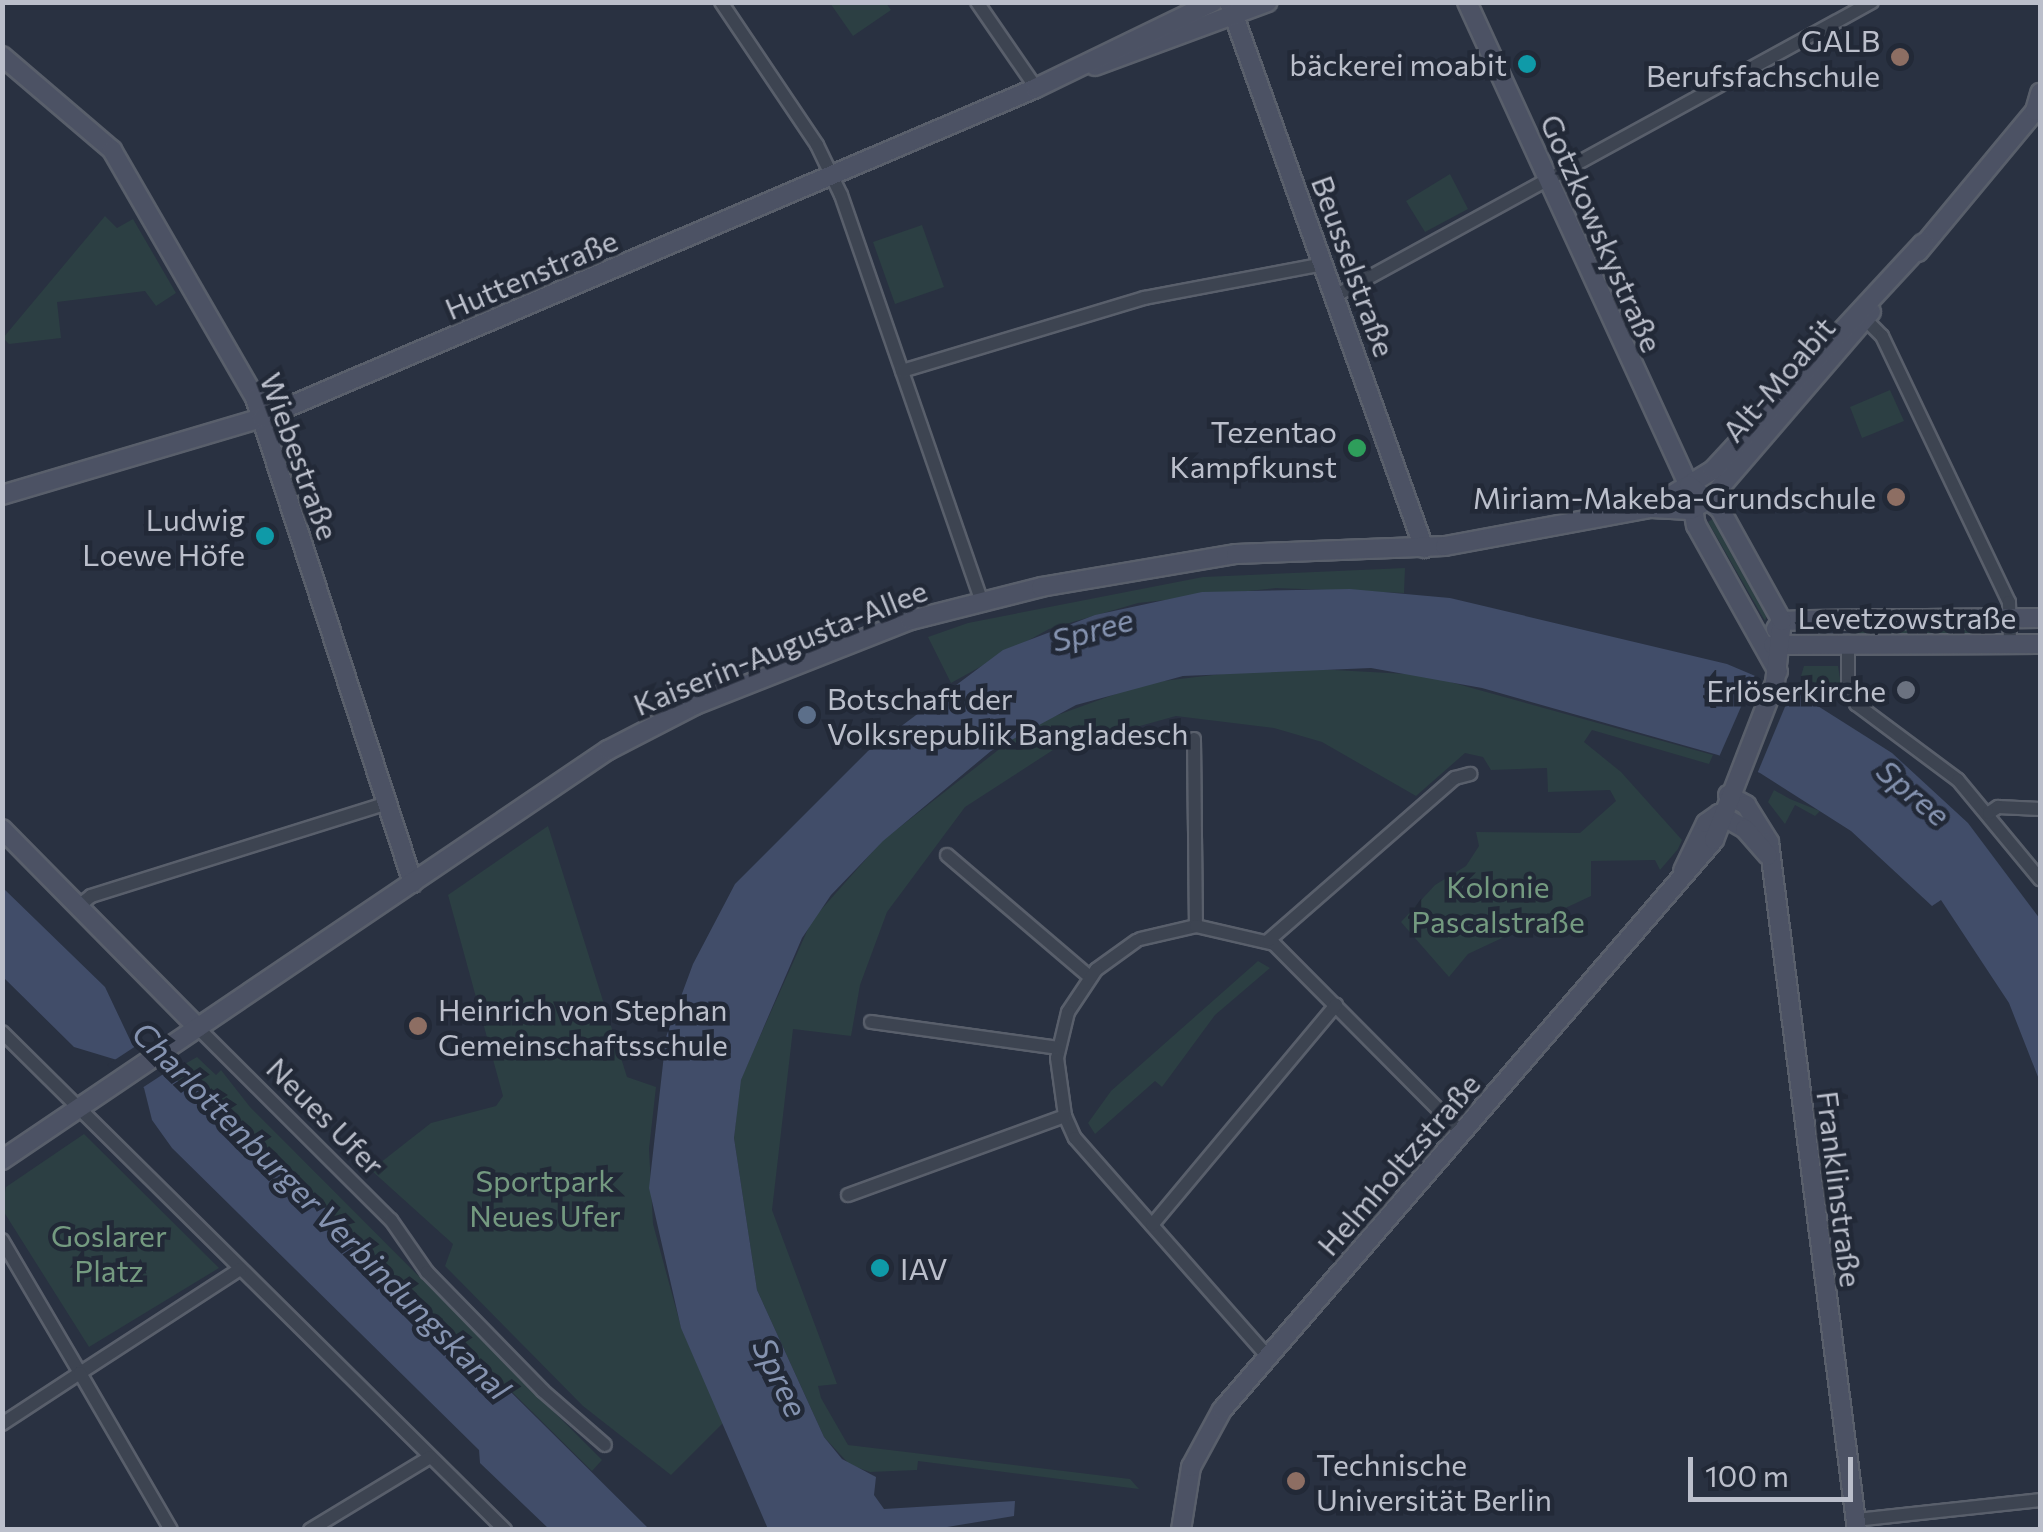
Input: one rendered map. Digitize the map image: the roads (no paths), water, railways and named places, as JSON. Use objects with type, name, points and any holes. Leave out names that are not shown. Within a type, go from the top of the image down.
[{"type":"main road","name":"Huttenstraße","points":[[1070,73],[1213,2]]},
{"type":"main road","name":"Huttenstraße","points":[[2,496],[262,418],[1070,73],[1232,10],[1268,2]]},
{"type":"main road","name":"Gotzkowskystraße","points":[[1467,2],[1689,486],[1690,510],[1772,645],[1776,678]]},
{"type":"main road","name":"Beusselstraße","points":[[1232,10],[1424,548]]},
{"type":"main road","name":"Wiebestraße","points":[[2,56],[112,150],[262,418],[413,884]]},
{"type":"main road","name":"Alt-Moabit","points":[[1651,508],[1713,470],[1923,243],[2037,110]]},
{"type":"main road","name":"Alt-Moabit","points":[[1424,548],[1651,508],[1690,510],[1710,499],[1865,319],[1923,243]]},
{"type":"main road","points":[[1689,486],[1710,499],[1782,621]]},
{"type":"main road","name":"Kaiserin-Augusta-Allee","points":[[94,1098],[656,721],[911,620],[981,599],[1214,556],[1424,548]]},
{"type":"main road","name":"Levetzowstraße","points":[[2040,618],[1782,621],[1772,645],[2040,644]]},
{"type":"main road","points":[[1848,619],[1848,645]]},
{"type":"main road","name":"Helmholtzstraße","points":[[1181,1530],[1185,1494],[1204,1435],[1267,1356],[1714,840],[1719,814],[1776,678]]},
{"type":"main road","name":"Franklinstraße","points":[[1728,795],[1750,810],[1769,842],[1856,1525]]},
{"type":"main road","points":[[1719,814],[1769,855]]},
{"type":"main road","name":"Neues Ufer","points":[[2,830],[80,906],[183,1038]]},
{"type":"main road","points":[[2,1160],[94,1098]]},
{"type":"street","points":[[720,2],[831,175],[981,599]]},
{"type":"street","points":[[978,2],[1036,88]]},
{"type":"street","points":[[1335,296],[1872,2]]},
{"type":"street","points":[[902,371],[1144,298],[1324,264]]},
{"type":"street","points":[[1865,319],[1882,336],[2008,602],[2010,644]]},
{"type":"street","points":[[1848,645],[1848,685],[1856,704],[1926,753],[1989,814],[2040,879]]},
{"type":"street","points":[[1194,739],[1196,926]]},
{"type":"street","points":[[1269,940],[1455,778],[1470,774]]},
{"type":"street","points":[[80,906],[91,896],[387,803]]},
{"type":"street","points":[[1989,814],[1998,808],[2040,808]]},
{"type":"street","points":[[947,855],[1090,977]]},
{"type":"street","points":[[1267,1356],[1067,1121],[1058,1048],[1068,1012],[1090,977],[1138,940],[1196,926],[1269,940],[1460,1132]]},
{"type":"street","points":[[1152,1225],[1336,1005]]},
{"type":"street","points":[[871,1022],[1058,1048]]},
{"type":"street","points":[[2,1032],[94,1098],[240,1268],[505,1530]]},
{"type":"street","name":"Neues Ufer","points":[[183,1038],[392,1220],[427,1272],[530,1378],[605,1445]]},
{"type":"street","points":[[848,1195],[1067,1121]]},
{"type":"street","points":[[2,1240],[170,1530]]},
{"type":"street","points":[[2,1424],[240,1268]]},
{"type":"street","points":[[311,1529],[430,1456]]},
{"type":"street","points":[[1856,1525],[2040,1500]]},
{"type":"water","name":"Spree","points":[[1350,589],[1450,598],[1727,664],[1802,696],[1892,753],[1968,823],[2040,919],[2040,1082],[2009,1003],[1941,900],[1932,906],[1851,831],[1760,773],[1718,755],[1482,688],[1371,668],[1183,676],[1076,705],[991,751],[883,841],[831,895],[802,938],[741,1080],[734,1138],[757,1290],[824,1437],[842,1459],[876,1477],[874,1495],[884,1509],[1015,1501],[1014,1516],[935,1529],[768,1529],[681,1328],[649,1188],[666,1037],[693,964],[735,884],[868,751],[1003,650],[1095,615],[1202,592]]},
{"type":"water","name":"Charlottenburger Verbindungskanal","points":[[2,887],[105,987],[132,1044],[164,1075],[210,1094],[649,1529],[549,1529],[480,1463],[479,1450],[172,1148],[152,1120],[144,1088],[117,1060],[74,1047],[3,977]]},
{"type":"place","name":"GALB Berufsfachschule","points":[[1900,57]]},
{"type":"place","name":"bäckerei moabit","points":[[1527,64]]},
{"type":"place","name":"Tezentao Kampfkunst","points":[[1357,448]]},
{"type":"place","name":"Miriam-Makeba-Grundschule","points":[[1896,497]]},
{"type":"place","name":"Ludwig Loewe Höfe","points":[[265,536]]},
{"type":"place","name":"Erlöserkirche","points":[[1906,690]]},
{"type":"place","name":"Botschaft der Volksrepublik Bangladesch","points":[[807,715]]},
{"type":"place","name":"Heinrich von Stephan Gemeinschaftsschule","points":[[418,1026]]},
{"type":"place","name":"IAV","points":[[880,1268]]},
{"type":"place","name":"Technische Universität Berlin","points":[[1296,1481]]},
{"type":"park label","name":"Kolonie Pascalstraße","points":[[1498,903]]},
{"type":"park label","name":"Sportpark Neues Ufer","points":[[545,1197]]},
{"type":"park label","name":"Goslarer Platz","points":[[109,1252]]}]
